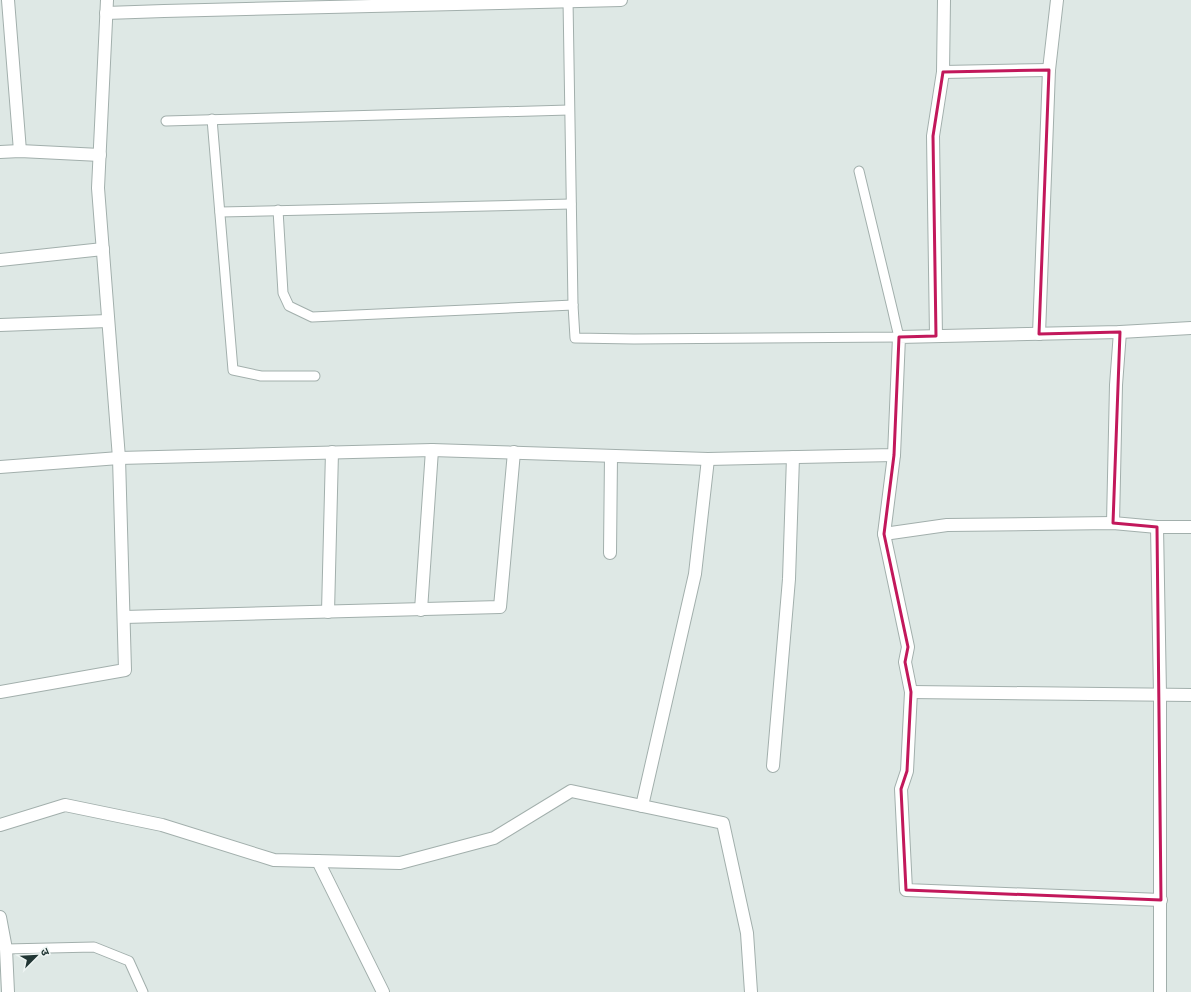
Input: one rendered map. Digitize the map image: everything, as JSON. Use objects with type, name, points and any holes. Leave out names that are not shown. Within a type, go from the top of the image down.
[{"type":"street","points":[[8,0],[20,151]]},
{"type":"street","points":[[0,692],[125,670],[119,458],[98,188],[107,0]]},
{"type":"street","points":[[106,13],[621,0]]},
{"type":"street","points":[[936,336],[933,136],[943,72],[944,0]]},
{"type":"street","points":[[1040,334],[1049,70],[1057,0]]},
{"type":"street","points":[[943,72],[1049,70]]},
{"type":"street","points":[[0,152],[20,151],[100,155]]},
{"type":"street","points":[[0,260],[103,250]]},
{"type":"street","points":[[0,325],[108,321]]},
{"type":"street","points":[[1161,900],[906,890],[901,789],[907,771],[911,692],[905,662],[908,647],[884,534],[894,455],[899,337],[1120,332],[1191,328]]},
{"type":"street","points":[[1113,523],[1116,385],[1120,332]]},
{"type":"street","points":[[0,467],[119,458],[432,450],[708,459],[894,455]]},
{"type":"street","points":[[421,610],[432,450]]},
{"type":"street","points":[[328,612],[332,452]]},
{"type":"street","points":[[124,616],[500,608],[514,452]]},
{"type":"street","points":[[610,553],[611,456]]},
{"type":"street","points":[[773,766],[789,579],[793,457]]},
{"type":"street","points":[[642,806],[695,574],[708,459]]},
{"type":"street","points":[[884,534],[947,525],[1113,523],[1157,528],[1191,527]]},
{"type":"street","points":[[1157,528],[1160,694],[1160,992]]},
{"type":"street","points":[[911,692],[1160,694],[1191,696]]},
{"type":"street","points":[[0,825],[65,805],[162,825],[274,860],[400,863],[494,838],[571,791],[723,823],[747,933],[751,992]]},
{"type":"street","points":[[318,861],[383,992]]},
{"type":"street","points":[[0,917],[6,949],[8,992]]},
{"type":"lane","points":[[568,1],[572,305],[575,338],[642,339],[899,337],[859,171]]},
{"type":"lane","points":[[166,121],[570,110]]},
{"type":"lane","points":[[212,119],[233,370],[261,376],[315,376]]},
{"type":"lane","points":[[220,212],[571,204]]},
{"type":"lane","points":[[278,210],[283,293],[289,306],[312,317],[572,305]]},
{"type":"lane","points":[[6,949],[94,947],[129,961],[143,992]]},
{"type":"highlighted area","points":[[1049,70],[1039,334],[1120,332],[1113,523],[1157,527],[1161,900],[906,890],[901,789],[907,771],[911,692],[905,662],[908,647],[884,534],[894,455],[899,337],[936,336],[933,136],[943,72]]}]
